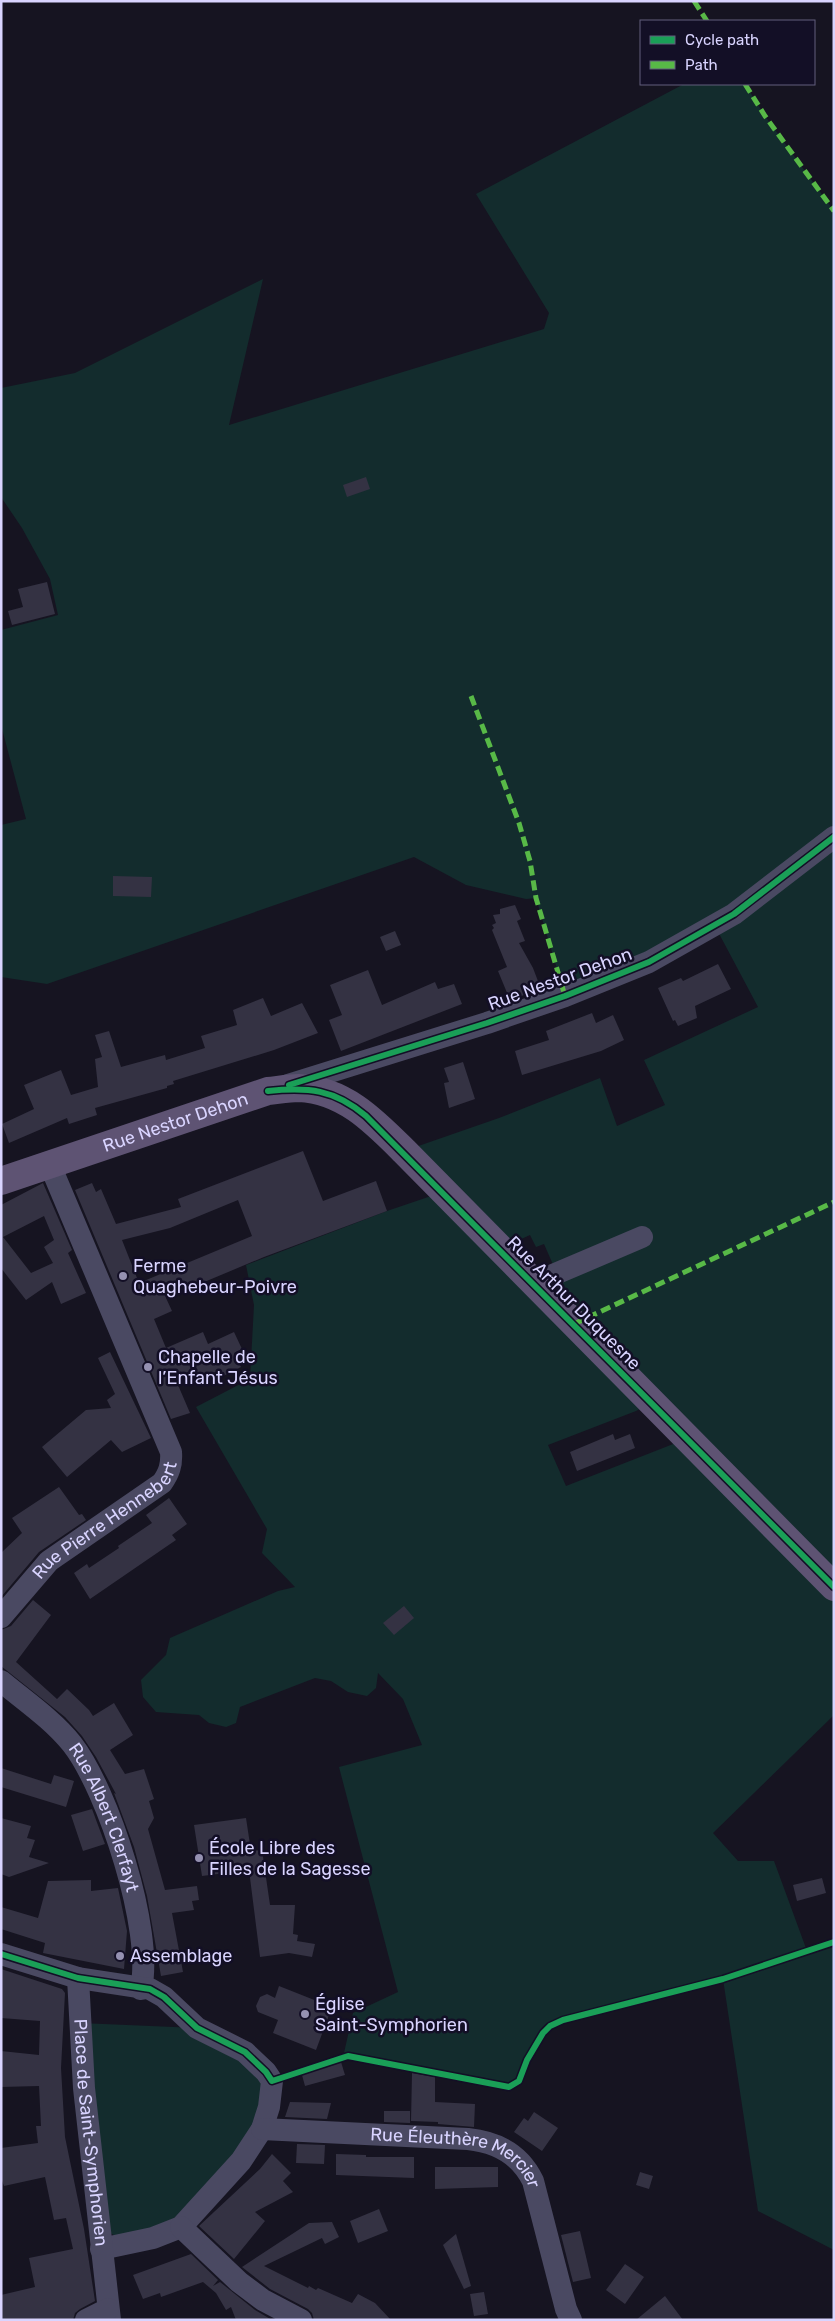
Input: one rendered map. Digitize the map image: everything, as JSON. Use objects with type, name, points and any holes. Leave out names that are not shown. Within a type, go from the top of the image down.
[{"type":"main road","name":"Rue Arthur Duquesne","points":[[268,1091],[298,1088],[334,1095],[353,1105],[382,1130],[834,1587]]},
{"type":"main road","name":"Rue Nestor Dehon","points":[[1,1181],[268,1091]]},
{"type":"street","name":"Rue Nestor Dehon","points":[[268,1091],[496,1020],[573,993],[650,962],[734,914],[834,837]]},
{"type":"street","name":"Rue Pierre Hennebert","points":[[1,1617],[35,1574],[49,1561],[162,1483],[169,1473],[172,1463],[171,1452],[50,1165]]},
{"type":"street","points":[[534,1283],[642,1237]]},
{"type":"street","name":"Rue Albert Clerfayt","points":[[1,1681],[71,1743],[96,1782],[132,1886],[140,1936],[141,1989]]},
{"type":"street","points":[[1,1954],[78,1978]]},
{"type":"street","name":"Place de Saint-Symphorien","points":[[78,1978],[141,1989],[150,1989],[164,1997],[195,2027],[245,2052],[266,2072],[272,2081],[272,2094],[262,2128],[241,2161],[180,2227],[153,2238],[101,2249],[84,2088],[78,1978]]},
{"type":"street","name":"Rue Éleuthère Mercier","points":[[262,2128],[468,2139],[486,2141],[512,2154],[522,2162],[533,2181],[566,2310],[572,2320]]},
{"type":"street","points":[[180,2227],[239,2282],[264,2300],[301,2320]]},
{"type":"street","points":[[86,2320],[109,2314],[101,2249]]},
{"type":"green space","points":[[682,85],[746,85],[765,116],[834,211],[834,1715],[713,1833],[738,1861],[774,1861],[807,1951],[834,1942],[834,2250],[758,2211],[723,1979],[563,2020],[550,2026],[543,2033],[527,2060],[519,2081],[509,2087],[348,2056],[344,2053],[353,2013],[398,1992],[339,1767],[422,1745],[403,1699],[378,1673],[376,1688],[367,1696],[348,1692],[331,1681],[315,1678],[240,1707],[236,1723],[226,1727],[209,1723],[199,1715],[156,1712],[143,1697],[141,1680],[166,1655],[170,1638],[278,1591],[295,1587],[262,1553],[267,1529],[196,1407],[250,1379],[254,1305],[246,1265],[387,1211],[443,1192],[404,1151],[499,1118],[600,1078],[617,1126],[665,1105],[644,1060],[758,1007],[715,926],[565,996],[536,898],[526,899],[466,885],[414,857],[47,984],[1,977],[1,825],[26,819],[1,725],[1,630],[58,615],[50,579],[22,528],[1,497],[1,388],[75,373],[263,279],[229,425],[544,329],[549,313],[476,194]],"holes":[[[530,1235],[536,1247],[544,1244],[576,1317],[500,1249]],[[651,1403],[686,1439],[566,1486],[548,1445],[636,1411]]]},
{"type":"green space","points":[[80,2023],[197,2028],[254,2060],[269,2107],[181,2227],[121,2240],[109,2232]]},
{"type":"building","points":[[366,477],[370,489],[347,497],[343,485]]},
{"type":"building","points":[[47,582],[55,614],[12,625],[8,611],[23,607],[18,589]]},
{"type":"building","points":[[113,876],[152,877],[151,897],[113,896]]},
{"type":"building","points":[[515,905],[521,919],[517,921],[525,941],[519,943],[533,968],[541,989],[510,1000],[498,971],[507,967],[492,930],[494,928],[492,925],[496,923],[493,915],[500,914],[500,909]]},
{"type":"building","points":[[395,931],[401,945],[386,951],[380,937]]},
{"type":"building","points":[[718,964],[731,989],[695,1006],[697,1018],[678,1026],[675,1020],[673,1021],[658,988],[681,978],[683,981]]},
{"type":"building","points":[[368,970],[382,1005],[435,982],[438,989],[454,984],[462,1004],[341,1051],[329,1020],[342,1015],[330,985]]},
{"type":"building","points":[[263,998],[271,1016],[302,1003],[318,1033],[274,1050],[173,1081],[174,1084],[167,1086],[167,1088],[95,1108],[97,1115],[69,1124],[67,1118],[9,1143],[2,1124],[34,1109],[24,1085],[61,1070],[71,1095],[98,1087],[95,1059],[102,1057],[95,1035],[109,1031],[121,1067],[165,1055],[166,1060],[205,1048],[201,1036],[237,1025],[233,1010]]},
{"type":"building","points":[[592,1013],[596,1023],[613,1015],[624,1040],[601,1051],[522,1075],[515,1051],[549,1040],[546,1031]]},
{"type":"building","points":[[463,1062],[475,1099],[449,1108],[444,1083],[449,1082],[444,1068]]},
{"type":"building","points":[[303,1151],[323,1201],[376,1181],[387,1211],[264,1257],[166,1298],[172,1311],[154,1319],[166,1348],[203,1332],[208,1344],[234,1332],[242,1349],[234,1353],[241,1367],[211,1382],[207,1373],[178,1385],[190,1413],[171,1419],[75,1190],[92,1183],[96,1192],[101,1189],[116,1224],[181,1207],[178,1199]],"holes":[[[238,1200],[252,1236],[139,1283],[122,1240],[170,1228]]]},
{"type":"building","points":[[43,1183],[72,1250],[68,1253],[86,1293],[61,1304],[52,1282],[26,1300],[1,1268],[1,1205]],"holes":[[[44,1216],[54,1240],[44,1247],[53,1263],[31,1273],[3,1237]]]},
{"type":"building","points":[[110,1352],[151,1438],[122,1452],[111,1440],[67,1477],[42,1447],[86,1410],[111,1408],[107,1400],[115,1394],[98,1358]]},
{"type":"building","points":[[613,1434],[615,1440],[630,1434],[635,1448],[577,1471],[570,1452]]},
{"type":"building","points":[[59,1487],[79,1515],[82,1514],[86,1520],[39,1552],[1,1597],[1,1553],[22,1533],[12,1518]]},
{"type":"building","points":[[169,1498],[187,1524],[172,1535],[176,1540],[90,1599],[74,1573],[87,1564],[89,1568],[152,1523],[146,1515]]},
{"type":"building","points":[[33,1600],[51,1615],[16,1662],[57,1699],[67,1689],[93,1716],[114,1703],[133,1735],[110,1750],[125,1774],[144,1769],[154,1799],[149,1801],[154,1818],[148,1829],[165,1890],[197,1886],[199,1900],[192,1901],[194,1910],[172,1913],[183,1972],[161,1976],[147,1896],[134,1847],[114,1793],[116,1794],[96,1757],[82,1736],[65,1717],[1,1666],[1,1630],[11,1626]]},
{"type":"building","points":[[404,1606],[414,1618],[394,1635],[383,1623]]},
{"type":"building","points":[[1,1768],[51,1784],[54,1775],[74,1781],[66,1807],[1,1787]]},
{"type":"building","points":[[92,1809],[105,1844],[83,1851],[71,1815]]},
{"type":"building","points":[[1,1818],[31,1826],[27,1838],[35,1840],[29,1857],[49,1863],[9,1877],[1,1874]]},
{"type":"building","points":[[246,1818],[251,1851],[262,1850],[270,1905],[295,1905],[293,1934],[298,1935],[297,1941],[315,1944],[312,1957],[289,1953],[260,1957],[249,1870],[202,1876],[194,1825]]},
{"type":"building","points":[[822,1878],[826,1893],[797,1901],[793,1885]]},
{"type":"building","points":[[91,1880],[91,1891],[118,1888],[127,1931],[124,1969],[43,1953],[45,1943],[1,1929],[1,1907],[38,1918],[48,1881]]},
{"type":"building","points":[[1,1969],[62,1989],[65,1993],[61,2068],[65,2137],[84,2229],[95,2301],[75,2313],[73,2320],[1,2320],[1,2295],[35,2287],[29,2258],[73,2249],[66,2218],[54,2220],[45,2177],[4,2186],[1,2178],[1,2148],[38,2143],[36,2126],[41,2126],[39,2086],[1,2087],[1,2051],[39,2055],[40,2021],[1,2018]]},
{"type":"building","name":"Église Saint-Symphorien","points":[[279,1986],[332,2007],[316,2050],[273,2033],[278,2020],[258,2012],[256,2006],[260,1997],[267,1994],[275,1998]]},
{"type":"building","points":[[341,2062],[345,2075],[305,2086],[302,2075]]},
{"type":"building","points":[[412,2073],[435,2077],[435,2102],[475,2104],[474,2127],[438,2124],[438,2122],[411,2121]]},
{"type":"building","points":[[290,2102],[331,2103],[327,2119],[285,2117]]},
{"type":"building","points":[[384,2111],[410,2111],[410,2123],[384,2122]]},
{"type":"building","points":[[534,2112],[558,2128],[542,2151],[514,2132],[524,2118],[528,2121]]},
{"type":"building","points":[[297,2144],[325,2145],[324,2164],[296,2163]]},
{"type":"building","points":[[272,2154],[291,2173],[283,2181],[293,2192],[255,2212],[265,2221],[234,2259],[199,2226],[260,2169]]},
{"type":"building","points":[[336,2154],[366,2155],[366,2157],[414,2157],[414,2178],[336,2175]]},
{"type":"building","points":[[435,2167],[498,2167],[498,2187],[435,2189]]},
{"type":"building","points":[[640,2172],[653,2176],[649,2189],[636,2185]]},
{"type":"building","points":[[379,2209],[388,2231],[358,2243],[350,2221]]},
{"type":"building","points":[[332,2222],[339,2237],[325,2244],[322,2238],[264,2266],[308,2288],[309,2286],[316,2290],[318,2288],[352,2303],[358,2294],[375,2303],[391,2320],[314,2320],[312,2313],[308,2309],[270,2289],[242,2267],[309,2223]]},
{"type":"building","points":[[580,2231],[591,2278],[573,2282],[561,2235]]},
{"type":"building","points":[[456,2234],[471,2286],[464,2289],[443,2245]]},
{"type":"building","points":[[191,2254],[218,2280],[213,2286],[220,2282],[255,2310],[272,2320],[236,2320],[231,2307],[226,2310],[216,2293],[203,2282],[161,2297],[160,2293],[143,2299],[133,2275]]},
{"type":"building","points":[[625,2264],[644,2277],[625,2304],[606,2290]]},
{"type":"building","points":[[484,2292],[488,2314],[474,2316],[470,2294]]},
{"type":"building","points":[[665,2296],[683,2320],[636,2320]]},
{"type":"marked path","points":[[694,1],[706,20]]},
{"type":"marked path","points":[[746,85],[765,116],[834,211]]},
{"type":"marked path","points":[[471,696],[519,823],[530,861],[536,898],[565,996]]},
{"type":"marked path","points":[[574,1324],[834,1202]]},
{"type":"cycle path","points":[[289,1085],[487,1023],[565,996],[649,962],[734,914],[834,837]]},
{"type":"cycle path","points":[[268,1091],[296,1089],[320,1092],[343,1100],[366,1116],[834,1587]]},
{"type":"cycle path","points":[[1,1954],[78,1978],[150,1989],[164,1997],[197,2028],[245,2052],[266,2072],[272,2081],[348,2056],[509,2087],[519,2081],[527,2060],[543,2033],[550,2026],[563,2020],[723,1979],[834,1942]]},
{"type":"place","name":"Ferme Quaghebeur-Poivre","points":[[123,1276]]},
{"type":"place","name":"Chapelle de l’Enfant Jésus","points":[[148,1367]]},
{"type":"place","name":"École Libre des Filles de la Sagesse","points":[[199,1858]]},
{"type":"place","name":"Assemblage","points":[[120,1956]]},
{"type":"place","name":"Église Saint-Symphorien","points":[[305,2014]]}]
